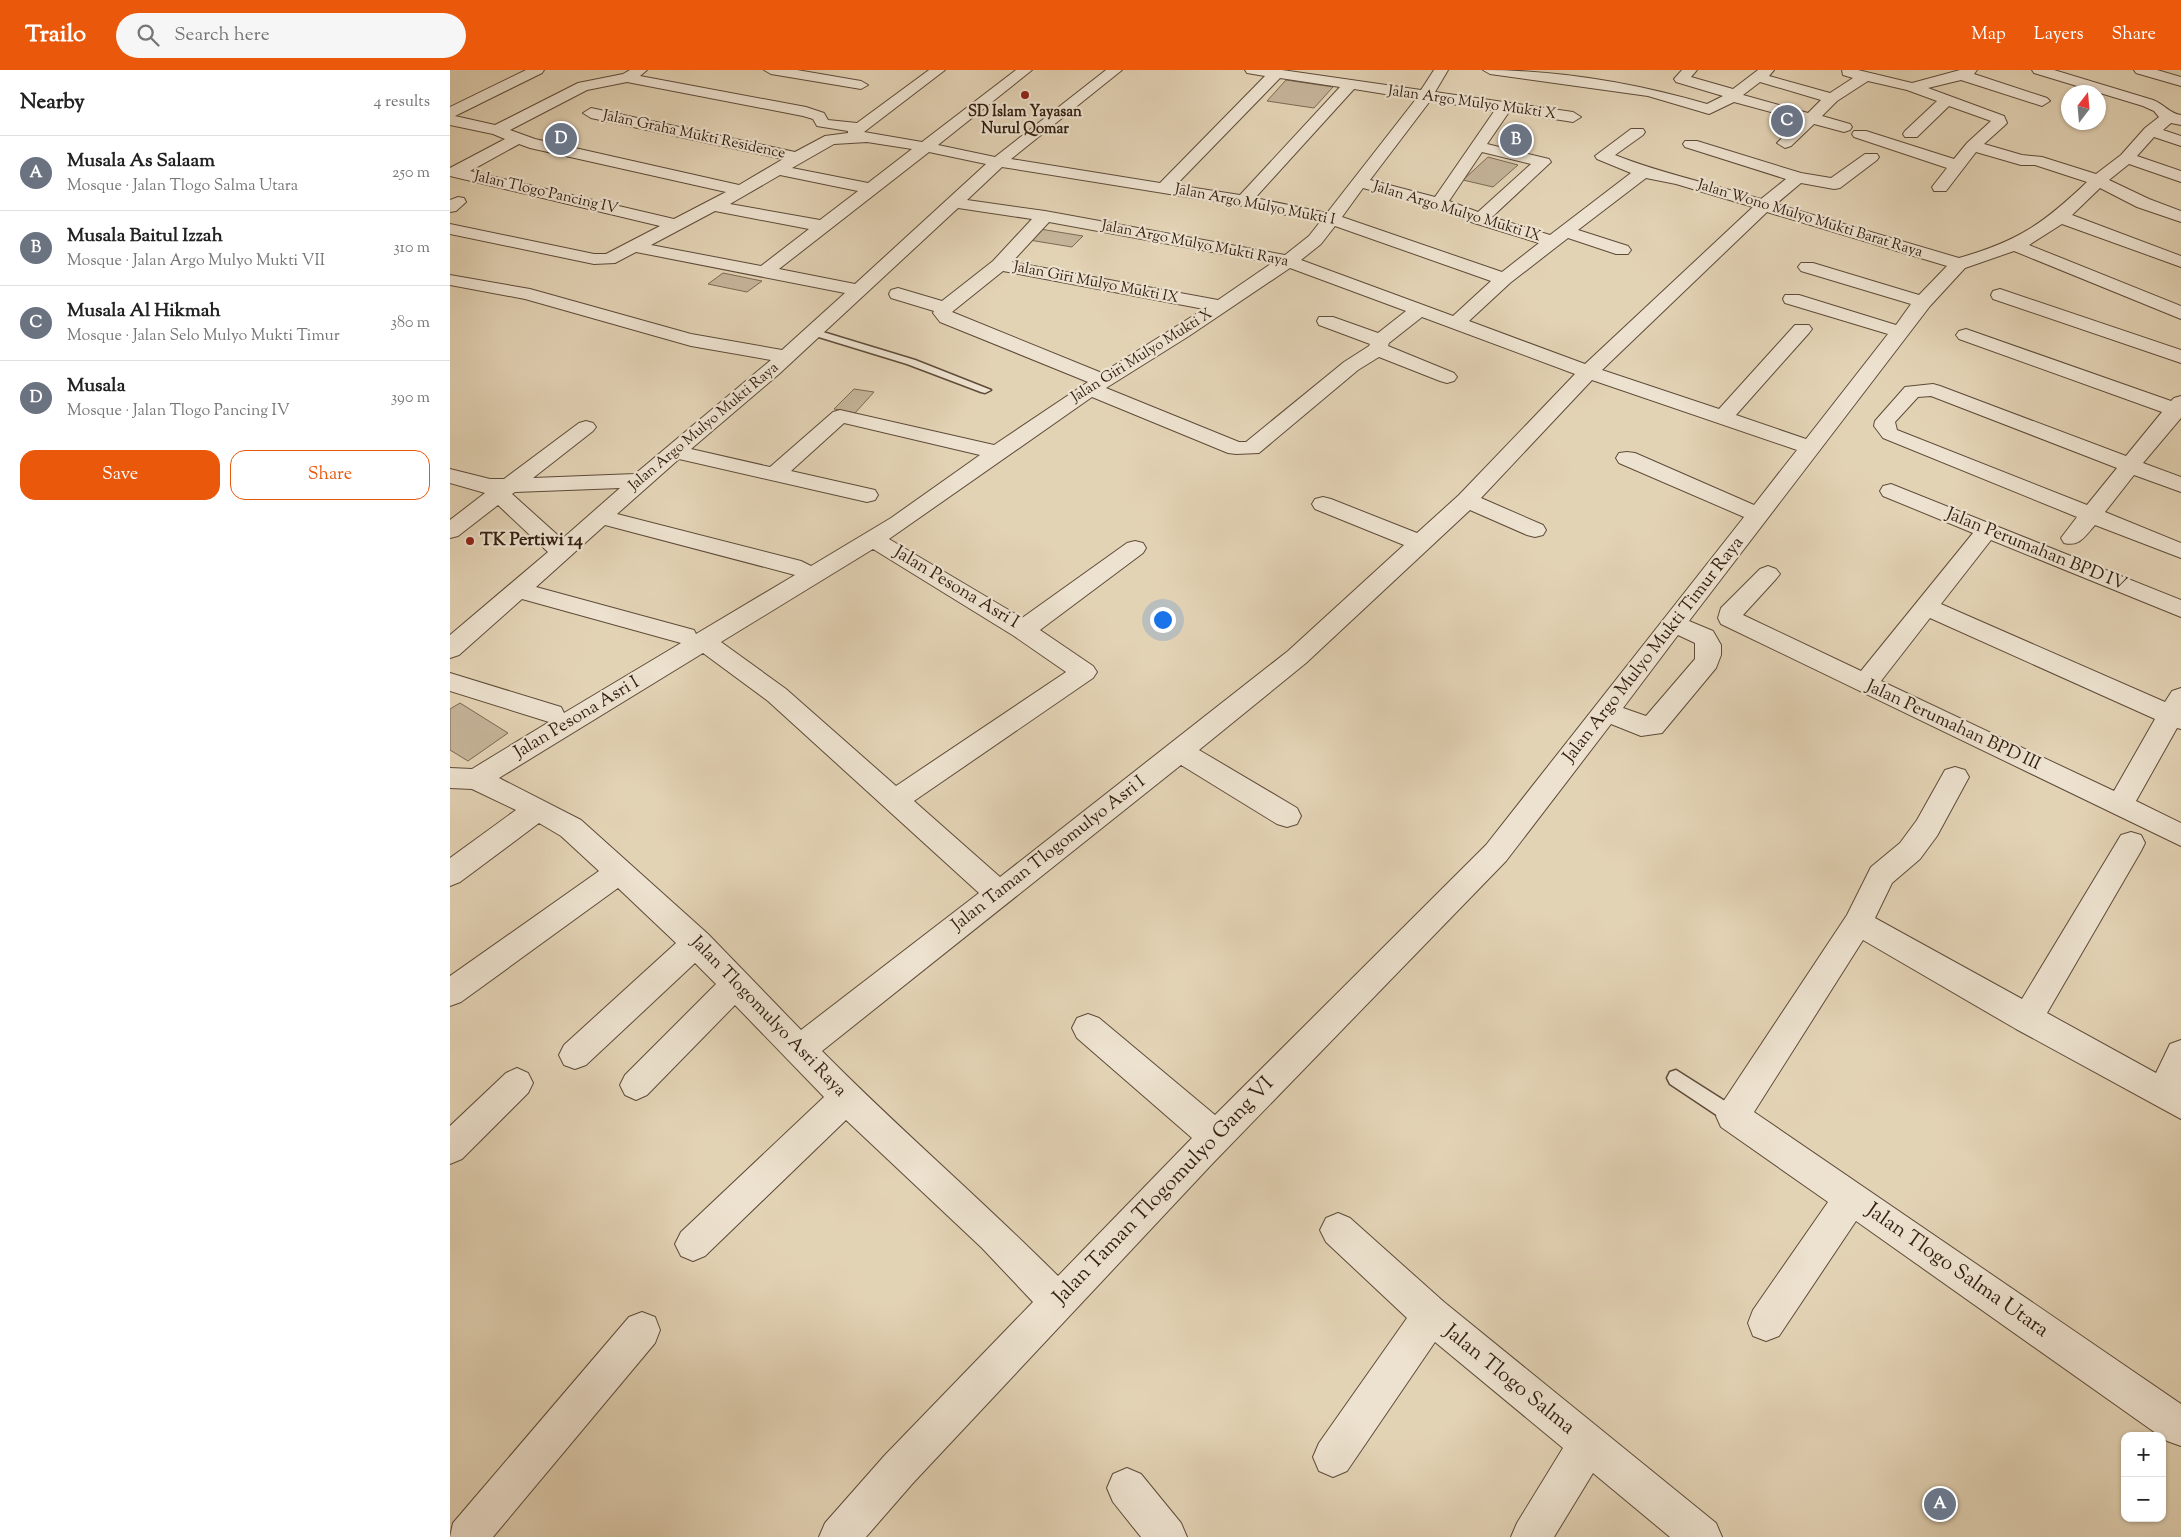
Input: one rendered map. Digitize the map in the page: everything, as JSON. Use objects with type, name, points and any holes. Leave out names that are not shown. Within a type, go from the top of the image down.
[{"type":"street","points":[[450,113],[537,70]]},
{"type":"street","points":[[771,70],[862,85]]},
{"type":"street","points":[[497,130],[583,86],[634,74],[819,116],[822,123],[858,130],[938,70]]},
{"type":"street","points":[[764,272],[1025,70]]},
{"type":"street","name":"Jalan Argo Mulyo Mukti Raya","points":[[450,649],[562,552],[641,480],[786,358],[956,203],[998,162],[1115,70]]},
{"type":"street","name":"Jalan Argo Mulyo Mukti X","points":[[1252,70],[1425,97],[1573,117]]},
{"type":"street","name":"Jalan Giri Mulyo Mukti X","points":[[996,452],[1221,306],[1288,261],[1315,240],[1425,97],[1442,70]]},
{"type":"street","points":[[1490,70],[1649,92],[1708,109],[1733,96],[1762,73],[1832,98]]},
{"type":"street","points":[[1577,82],[1592,70]]},
{"type":"street","points":[[1690,70],[1682,79],[1733,96],[1844,127]]},
{"type":"street","points":[[1841,70],[1912,87],[1999,119],[1999,123],[1973,146],[1940,187]]},
{"type":"street","points":[[1959,264],[2015,245],[2060,217],[2098,181],[2127,158],[2151,131],[2174,119],[2159,108],[2039,70]]},
{"type":"street","points":[[2141,70],[2181,82]]},
{"type":"street","points":[[1912,87],[1966,72],[2042,101]]},
{"type":"street","points":[[1165,187],[1276,74]]},
{"type":"street","points":[[1785,143],[1832,98],[1866,76]]},
{"type":"street","points":[[1244,201],[1276,163],[1350,85]]},
{"type":"street","points":[[1911,134],[1946,100]]},
{"type":"street","points":[[1439,203],[1504,108]]},
{"type":"street","name":"Jalan Graha Mukti Residence","points":[[591,113],[796,157]]},
{"type":"street","points":[[450,120],[497,130],[592,158],[742,191]]},
{"type":"street","points":[[2151,131],[2181,141]]},
{"type":"street","name":"Jalan Wono Mulyo Mukti Barat Raya","points":[[1637,132],[1603,156],[1643,172],[1680,180],[1764,207],[1959,264]]},
{"type":"street","points":[[1860,134],[1958,166]]},
{"type":"street","name":"Jalan Graha Mukti Residence","points":[[450,229],[594,260],[616,257],[636,247],[742,191],[779,170],[796,157],[831,139],[867,137],[998,162]]},
{"type":"street","name":"Jalan Tlogo Pancing IV","points":[[519,138],[455,172],[678,225]]},
{"type":"street","points":[[1691,144],[1798,177],[1834,184],[1871,157]]},
{"type":"street","points":[[1477,146],[1543,162],[1480,219]]},
{"type":"street","points":[[1973,146],[2021,160],[2036,160],[2098,181],[2143,203],[2181,217]]},
{"type":"street","points":[[2127,158],[2181,177]]},
{"type":"street","name":"Jalan Argo Mulyo Mukti I","points":[[998,162],[1165,187],[1332,219],[1504,280]]},
{"type":"street","name":"Jalan Graha Mukti Residence","points":[[779,170],[872,189]]},
{"type":"street","points":[[1643,172],[1504,280],[1455,324],[1588,372],[1810,447]]},
{"type":"street","points":[[1764,207],[1798,177]]},
{"type":"street","name":"Jalan Argo Mulyo Mukti IX","points":[[1359,182],[1439,203],[1480,219],[1622,250]]},
{"type":"street","name":"Jalan Argo Mulyo Mukti Raya","points":[[956,203],[1045,216],[1288,261],[1455,324]]},
{"type":"street","points":[[714,206],[823,226]]},
{"type":"street","name":"Jalan Taman Tlogomulyo Asri I","points":[[799,1050],[1000,894],[1297,657],[1467,500],[1588,372],[1764,207]]},
{"type":"street","name":"Jalan Giri Mulyo Mukti IX","points":[[945,308],[999,264],[1045,216]]},
{"type":"street","points":[[2060,217],[2181,262]]},
{"type":"street","points":[[2015,245],[2181,313]]},
{"type":"street","points":[[636,247],[859,290]]},
{"type":"street","name":"Jalan Giri Mulyo Mukti IX","points":[[999,264],[1221,306]]},
{"type":"street","name":"Jalan Argo Mulyo Mukti Timur Raya","points":[[1496,853],[1619,717],[1684,627],[1759,515],[1810,447],[1923,302],[1959,264]]},
{"type":"street","points":[[1807,267],[1923,302]]},
{"type":"street","points":[[450,280],[520,293],[662,333],[786,358]]},
{"type":"street","points":[[898,294],[945,308],[942,313],[947,318],[1236,448],[1243,449],[1251,448],[1379,345],[1418,311]]},
{"type":"street","points":[[2000,295],[2181,357]]},
{"type":"street","points":[[1792,298],[1900,332]]},
{"type":"street","points":[[1326,321],[1447,377]]},
{"type":"street","points":[[1723,417],[1802,329]]},
{"type":"street","points":[[1966,335],[2179,408],[2130,465],[2072,538]]},
{"type":"street","points":[[2181,485],[1933,390],[1912,391],[1885,421],[1885,429],[1890,434],[2181,551]]},
{"type":"street","points":[[774,475],[840,416],[996,452]]},
{"type":"street","points":[[450,531],[499,489],[586,427]]},
{"type":"street","points":[[676,452],[867,496]]},
{"type":"street","name":"Jalan Pesona Asri I","points":[[463,779],[695,639],[873,539],[899,523],[996,452]]},
{"type":"street","points":[[1627,458],[1759,515]]},
{"type":"street","points":[[450,476],[499,489],[641,480]]},
{"type":"street","points":[[499,489],[562,552]]},
{"type":"street","name":"Jalan Perumahan BPD IV","points":[[1891,491],[2181,609]]},
{"type":"street","points":[[1467,500],[1535,530]]},
{"type":"street","points":[[1323,504],[1420,543]]},
{"type":"street","points":[[600,516],[801,569]]},
{"type":"street","points":[[1865,684],[1987,530]]},
{"type":"street","name":"Jalan Pesona Asri I","points":[[873,539],[1022,630],[1136,548]]},
{"type":"street","name":"Jalan Perumahan BPD III","points":[[1768,574],[1730,614],[1730,618],[2181,835]]},
{"type":"street","points":[[517,590],[695,639],[777,695],[939,842],[1000,894]]},
{"type":"street","points":[[1926,607],[2178,711],[2120,806]]},
{"type":"street","points":[[1619,717],[1648,727],[1657,723],[1707,662],[1709,645],[1704,637],[1684,627]]},
{"type":"street","points":[[894,801],[1084,672],[1022,630]]},
{"type":"street","points":[[450,682],[552,714]]},
{"type":"street","points":[[1179,751],[1287,816]]},
{"type":"street","points":[[1733,1116],[1858,922],[1880,875],[1910,851],[1927,828],[1955,776]]},
{"type":"street","name":"Jalan Tlogomulyo Asri Raya","points":[[463,779],[538,810],[571,828],[697,943],[846,1098],[994,1236],[1058,1301]]},
{"type":"street","points":[[450,874],[538,810]]},
{"type":"street","points":[[2027,1019],[2131,843]]},
{"type":"street","name":"Jalan Taman Tlogomulyo Gang VI","points":[[839,1537],[1058,1301],[1216,1136],[1496,853]]},
{"type":"street","points":[[450,993],[619,872]]},
{"type":"street","points":[[1858,922],[2027,1019],[2172,1099],[2181,1054]]},
{"type":"street","points":[[575,1055],[697,943]]},
{"type":"street","points":[[636,1085],[736,985]]},
{"type":"street","points":[[1088,1028],[1216,1136]]},
{"type":"street","points":[[450,1148],[517,1083]]},
{"type":"street","points":[[693,1244],[846,1098]]},
{"type":"street","name":"Jalan Tlogo Salma Utara","points":[[1733,1116],[2181,1427]]},
{"type":"street","points":[[1766,1323],[1851,1198]]},
{"type":"street","name":"Jalan Tlogo Salma","points":[[1338,1230],[1431,1315],[1702,1537]]},
{"type":"street","name":"Jalan Tlogo Salma","points":[[1333,1457],[1431,1315]]},
{"type":"street","points":[[467,1537],[642,1330]]},
{"type":"street","name":"Jalan Tlogo Salma","points":[[1531,1537],[1588,1444]]},
{"type":"street","points":[[1127,1488],[1167,1537]]},
{"type":"lane","points":[[813,332],[911,362],[985,390]]},
{"type":"lane","points":[[1676,1078],[1733,1116]]},
{"type":"shaded area","points":[[1286,80],[1333,87],[1314,108],[1267,101]]},
{"type":"shaded area","points":[[1488,157],[1518,165],[1493,187],[1463,180]]},
{"type":"shaded area","points":[[1034,228],[1083,236],[1072,247],[1023,239]]},
{"type":"shaded area","points":[[723,273],[762,281],[747,292],[708,284]]},
{"type":"shaded area","points":[[854,389],[874,392],[855,413],[834,409]]},
{"type":"shaded area","points":[[460,703],[508,733],[468,761],[450,750],[450,709]]},
{"type":"place","name":"SD Islam Yayasan Nurul Qomar","points":[[1025,95]]},
{"type":"place","name":"Musala Al Hikmah","points":[[1787,121]]},
{"type":"place","name":"Musala","points":[[561,139]]},
{"type":"place","name":"Musala Baitul Izzah","points":[[1516,140]]},
{"type":"place","name":"TK Pertiwi 14","points":[[470,541]]},
{"type":"place","name":"Musala As Salaam","points":[[1940,1504]]}]
